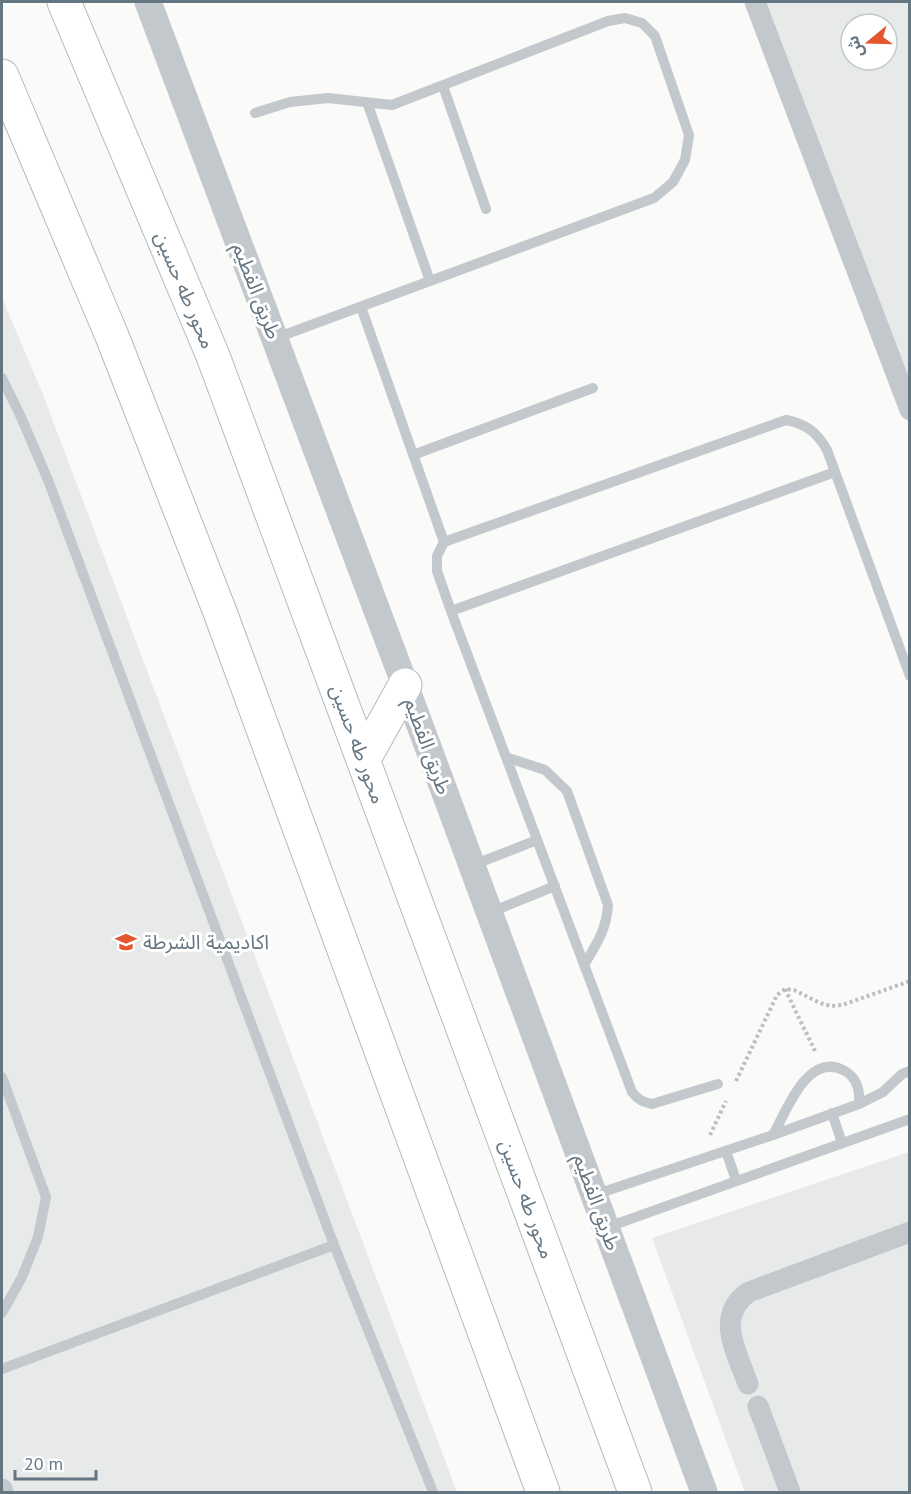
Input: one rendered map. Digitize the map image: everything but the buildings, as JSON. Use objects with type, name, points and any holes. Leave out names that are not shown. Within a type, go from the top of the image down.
[{"type":"main road","name":"محور طه حسين","points":[[64,2],[213,356],[635,1492]]},
{"type":"main road","points":[[2,76],[112,336],[199,558],[543,1492]]},
{"type":"main road","points":[[364,759],[405,685]]},
{"type":"street","name":"طريق الفطيم","points":[[151,2],[704,1492]]},
{"type":"street","points":[[755,2],[909,410]]},
{"type":"street","points":[[748,1384],[731,1335],[730,1325],[731,1314],[741,1297],[909,1232]]},
{"type":"street","points":[[758,1406],[790,1492]]},
{"type":"lane","points":[[255,113],[290,102],[328,98],[392,105],[608,21],[625,18],[642,23],[655,36],[689,135],[685,160],[673,182],[654,198],[275,339]]},
{"type":"lane","points":[[443,86],[486,209]]},
{"type":"lane","points":[[367,102],[430,281]]},
{"type":"lane","points":[[361,307],[444,543]]},
{"type":"lane","points":[[2,378],[48,480],[334,1245],[433,1492]]},
{"type":"lane","points":[[413,455],[593,388]]},
{"type":"lane","points":[[718,1084],[652,1104],[637,1098],[632,1092],[451,611],[437,572],[437,556],[444,543],[786,420],[799,423],[811,429],[821,439],[909,676]]},
{"type":"lane","points":[[451,611],[835,472]]},
{"type":"lane","points":[[506,757],[545,770],[567,791],[608,905],[603,934],[584,965]]},
{"type":"lane","points":[[471,865],[537,840]]},
{"type":"lane","points":[[489,912],[555,886]]},
{"type":"lane","points":[[773,1135],[803,1082],[811,1072],[823,1066],[835,1066],[847,1071],[855,1080],[860,1093],[859,1104]]},
{"type":"lane","points":[[594,1195],[859,1104],[883,1092],[902,1074],[909,1071]]},
{"type":"lane","points":[[2,1077],[46,1197],[38,1237],[22,1276],[2,1313]]},
{"type":"lane","points":[[832,1113],[842,1143]]},
{"type":"lane","points":[[606,1228],[909,1119]]},
{"type":"lane","points":[[726,1150],[736,1180]]},
{"type":"lane","points":[[2,1369],[334,1245]]},
{"type":"path","points":[[732,1088],[777,996],[785,989],[794,990],[831,1006],[842,1005],[909,981]]},
{"type":"path","points":[[785,989],[823,1066]]},
{"type":"path","points":[[698,1160],[728,1098]]},
{"type":"shaded area","points":[[763,2],[909,2],[909,406]]},
{"type":"shaded area","name":"اكاديمية الشرطة","points":[[2,298],[42,392],[457,1492],[2,1492]]},
{"type":"shaded area","points":[[909,1152],[909,1492],[745,1492],[652,1238]]},
{"type":"place","name":"اكاديمية الشرطة","points":[[126,942]]}]
